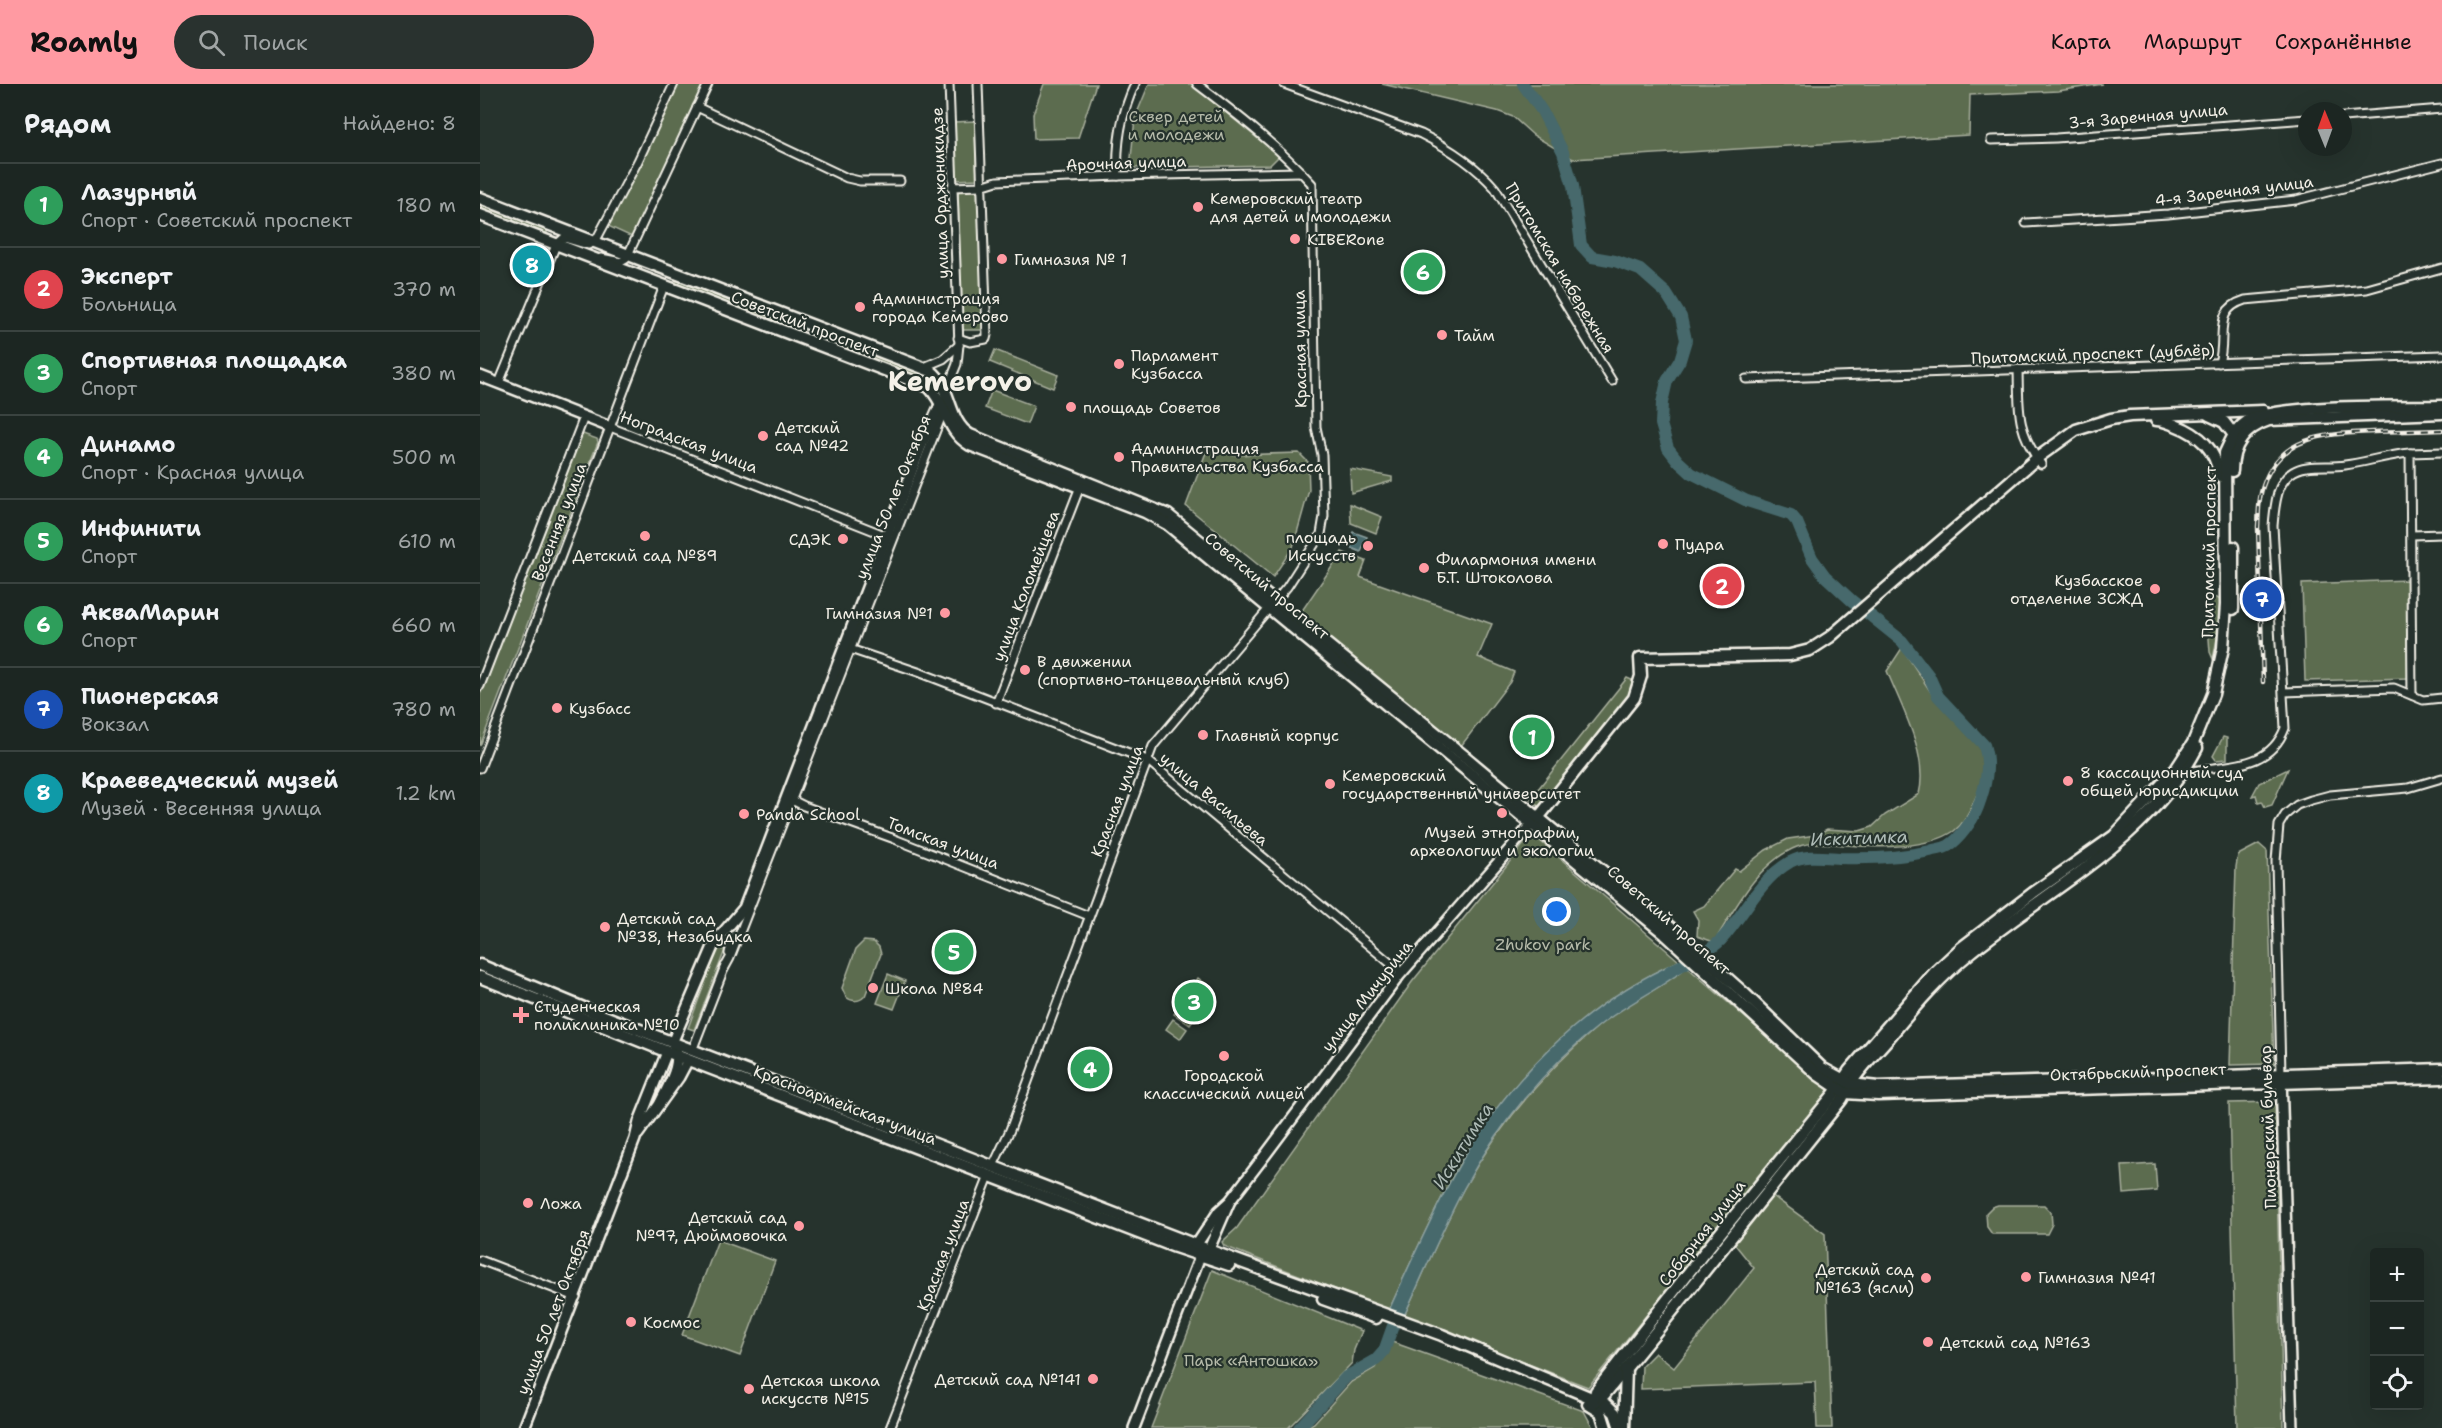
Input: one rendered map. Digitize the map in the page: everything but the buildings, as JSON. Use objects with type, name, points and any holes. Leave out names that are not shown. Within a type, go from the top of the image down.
[{"type":"main road","name":"Советский проспект","points":[[480,198],[923,367],[937,376],[959,427],[965,432],[978,440],[1082,483]]},
{"type":"main road","name":"Советский проспект","points":[[480,215],[929,387],[942,407],[952,431],[970,445],[1168,515],[1668,931],[1844,1086]]},
{"type":"main road","points":[[793,336],[799,336],[805,332],[804,324],[799,321]]},
{"type":"main road","points":[[826,349],[822,345],[822,338],[827,333],[831,333]]},
{"type":"main road","points":[[2039,461],[2074,439],[2093,431],[2138,421],[2442,406]]},
{"type":"main road","points":[[1535,820],[1634,698],[1641,676],[1640,661],[1797,659],[1821,650],[1904,576],[2076,430],[2130,416],[2442,413]]},
{"type":"main road","points":[[2206,414],[2219,418],[2236,439]]},
{"type":"main road","points":[[2236,439],[2254,426],[2281,414]]},
{"type":"main road","points":[[2236,439],[2243,425],[2255,417]]},
{"type":"main road","points":[[2161,420],[2189,430],[2209,447],[2214,454],[2225,496]]},
{"type":"main road","name":"Притомский проспект","points":[[1844,1086],[1934,973],[1961,948],[2033,893],[2114,836],[2164,783],[2193,743],[2213,694],[2223,648],[2226,605],[2226,453],[2236,439]]},
{"type":"main road","name":"Притомский проспект","points":[[1844,1086],[1942,977],[2038,901],[2116,845],[2155,806],[2182,773],[2207,728],[2226,669],[2234,577],[2232,463],[2236,439]]},
{"type":"main road","name":"Красноармейская улица","points":[[480,965],[679,1052]]},
{"type":"main road","name":"Красноармейская улица","points":[[480,976],[1204,1253],[1441,1339],[1595,1402]]},
{"type":"main road","name":"Октябрьский проспект","points":[[1844,1086],[1878,1095],[2281,1079],[2442,1069]]},
{"type":"main road","name":"Октябрьский проспект","points":[[2281,1079],[2442,1078]]},
{"type":"main road","name":"Соборная улица","points":[[1595,1402],[1626,1368],[1835,1108],[1844,1086]]},
{"type":"main road","name":"Соборная улица","points":[[1595,1402],[1596,1391],[1703,1254],[1844,1086]]},
{"type":"main road","name":"Красноармейская улица","points":[[991,1171],[1197,1244]]},
{"type":"main road","points":[[1197,1244],[1204,1253]]},
{"type":"main road","points":[[1622,1428],[1626,1368]]},
{"type":"main road","points":[[1595,1402],[1611,1408],[1622,1428]]},
{"type":"main road","points":[[1595,1402],[1606,1428]]},
{"type":"street","points":[[596,242],[638,161],[674,84]]},
{"type":"street","points":[[628,255],[708,84]]},
{"type":"street","name":"улица Орджоникидзе","points":[[945,392],[957,364],[959,341],[949,84]]},
{"type":"street","points":[[923,367],[943,360],[959,341],[976,342],[986,339],[987,335],[978,84]]},
{"type":"street","points":[[1118,176],[1117,142],[1127,102],[1135,84]]},
{"type":"street","points":[[1197,84],[1237,114],[1284,154],[1301,172]]},
{"type":"street","name":"Притомская набережная","points":[[1284,84],[1421,134],[1442,145],[1481,173],[1495,188],[1612,381]]},
{"type":"street","points":[[697,108],[847,178],[860,181],[900,181]]},
{"type":"street","points":[[2352,116],[2442,110]]},
{"type":"street","name":"3-я Заречная улица","points":[[1991,140],[2056,138],[2298,120]]},
{"type":"street","name":"4-я Заречная улица","points":[[2026,223],[2168,214],[2296,200],[2442,163]]},
{"type":"street","name":"Арочная улица","points":[[952,187],[981,186],[997,181],[1301,172]]},
{"type":"street","name":"Красная улица","points":[[890,1428],[991,1171],[1010,1130],[1153,746],[1273,604],[1316,543],[1323,525],[1322,455],[1316,427],[1312,184],[1301,172]]},
{"type":"street","name":"Советский проспект","points":[[556,245],[564,238],[583,244],[596,242]]},
{"type":"street","points":[[499,383],[556,245]]},
{"type":"street","name":"Советский проспект","points":[[594,260],[605,258],[621,262],[628,255]]},
{"type":"street","points":[[2219,363],[2222,353],[2224,314],[2232,304],[2245,300],[2367,289],[2442,268]]},
{"type":"street","name":"Весенняя улица","points":[[480,768],[664,286]]},
{"type":"street","name":"Притомский проспект (дублёр)","points":[[1746,379],[2442,355]]},
{"type":"street","points":[[2018,369],[2019,420],[2027,444],[2039,461]]},
{"type":"street","name":"Ноградская улица","points":[[480,376],[887,536]]},
{"type":"street","name":"улица 50 лет Октября","points":[[635,1139],[660,1103],[715,942],[744,908],[942,407],[945,392]]},
{"type":"street","name":"улица 50 лет Октября","points":[[847,648],[921,447],[942,407]]},
{"type":"street","name":"Весенняя улица","points":[[480,686],[584,417]]},
{"type":"street","points":[[2410,453],[2412,695]]},
{"type":"street","points":[[2182,773],[2229,767],[2268,755],[2280,743],[2285,729],[2273,526],[2274,505],[2279,487],[2293,471],[2306,467],[2345,465],[2388,455],[2442,453]]},
{"type":"street","name":"улица Коломейцева","points":[[996,703],[1082,483]]},
{"type":"street","points":[[2412,535],[2442,534]]},
{"type":"street","name":"улица Васильева","points":[[847,648],[1147,760],[1402,973]]},
{"type":"street","points":[[2284,692],[2394,688],[2423,700],[2442,698]]},
{"type":"street","name":"Пионерский бульвар","points":[[2292,1428],[2276,861],[2279,825],[2285,814],[2297,805],[2311,800],[2330,795],[2408,788],[2442,778]]},
{"type":"street","name":"улица 50 лет Октября","points":[[524,1428],[576,1297],[635,1139],[639,1122],[734,949],[789,798]]},
{"type":"street","name":"Томская улица","points":[[789,798],[1089,916]]},
{"type":"street","name":"улица Мичурина","points":[[1197,1244],[1213,1219],[1230,1201],[1402,973],[1535,820]]},
{"type":"street","name":"улица 50 лет Октября","points":[[715,942],[722,939],[730,943],[724,969]]},
{"type":"street","name":"улица Мичурина","points":[[1134,1428],[1204,1253],[1230,1201]]},
{"type":"street","points":[[480,1260],[576,1297]]},
{"type":"green space","points":[[676,84],[706,84],[632,237],[608,226]]},
{"type":"green space","points":[[1044,84],[1096,84],[1078,138],[1034,139],[1033,114]]},
{"type":"green space","name":"Сквер детей и молодежи","points":[[1149,84],[1191,84],[1279,156],[1270,165],[1130,168],[1135,118]]},
{"type":"green space","points":[[1382,84],[2103,84],[2058,91],[1970,95],[1969,135],[1573,159],[1533,135],[1513,117],[1497,111]]},
{"type":"green space","points":[[975,121],[977,179],[956,180],[954,122]]},
{"type":"green space","points":[[958,189],[979,189],[983,330],[962,330]]},
{"type":"green space","points":[[480,203],[548,229],[546,236],[480,210]]},
{"type":"green space","points":[[677,279],[799,325],[800,330],[799,332],[674,286]]},
{"type":"green space","points":[[836,340],[920,372],[917,378],[833,346]]},
{"type":"green space","points":[[995,350],[1058,375],[1053,388],[990,362]]},
{"type":"green space","points":[[992,390],[1034,406],[1027,424],[985,408]]},
{"type":"green space","points":[[580,435],[597,439],[598,442],[480,746],[480,695]]},
{"type":"green space","points":[[1208,447],[1235,455],[1299,453],[1308,462],[1309,490],[1293,547],[1273,577],[1186,506]]},
{"type":"green space","points":[[1350,469],[1392,477],[1392,481],[1351,493]]},
{"type":"green space","points":[[1350,504],[1382,517],[1376,533],[1351,523]]},
{"type":"green space","points":[[1342,552],[1366,561],[1360,577],[1492,624],[1478,657],[1514,672],[1510,682],[1461,746],[1299,615]]},
{"type":"green space","points":[[2407,580],[2409,678],[2305,681],[2302,584]]},
{"type":"green space","points":[[2217,598],[2224,603],[2213,659],[2210,652],[2206,599]]},
{"type":"green space","points":[[1902,648],[1934,697],[1964,728],[1981,739],[1984,755],[1982,778],[1963,821],[1954,831],[1943,837],[1916,844],[1872,847],[1819,843],[1798,846],[1767,866],[1747,890],[1714,942],[1697,936],[1698,920],[1693,911],[1704,906],[1735,869],[1739,871],[1766,850],[1788,839],[1816,835],[1827,829],[1859,831],[1872,827],[1885,815],[1919,794],[1921,779],[1917,748],[1887,671]]},
{"type":"green space","points":[[1627,678],[1634,681],[1635,690],[1541,808],[1530,799]]},
{"type":"green space","points":[[2223,737],[2227,738],[2227,759],[2216,760],[2213,756]]},
{"type":"green space","points":[[2288,769],[2272,805],[2265,807],[2262,801],[2258,802],[2256,795],[2252,796],[2259,783]]},
{"type":"green space","name":"Zhukov park","points":[[1532,834],[1679,961],[1610,1000],[1578,1024],[1520,1080],[1472,1144],[1452,1178],[1389,1310],[1224,1246],[1222,1242],[1237,1228],[1412,982]]},
{"type":"green space","points":[[2259,844],[2267,851],[2274,1064],[2230,1065],[2236,867],[2238,855]]},
{"type":"green space","points":[[864,941],[874,942],[881,954],[865,996],[858,1000],[851,1000],[846,997],[842,988],[856,949]]},
{"type":"green space","points":[[718,948],[725,950],[694,1030],[688,1028]]},
{"type":"green space","points":[[1687,967],[1829,1090],[1588,1387],[1404,1316],[1464,1188],[1492,1143],[1523,1102],[1597,1027]]},
{"type":"green space","points":[[888,974],[905,981],[894,1009],[877,1003]]},
{"type":"green space","points":[[1198,978],[1214,990],[1190,1025],[1174,1014]]},
{"type":"green space","points":[[1173,1019],[1187,1029],[1180,1039],[1166,1029]]},
{"type":"green space","points":[[2275,1102],[2283,1428],[2237,1428],[2229,1103]]},
{"type":"green space","points":[[2155,1164],[2157,1191],[2124,1194],[2122,1166]]},
{"type":"green space","points":[[1770,1194],[1825,1234],[1832,1428],[1817,1428],[1815,1382],[1641,1389],[1642,1366],[1655,1353],[1674,1368],[1754,1268],[1733,1242]]},
{"type":"green space","points":[[1998,1205],[2044,1205],[2051,1212],[2052,1224],[2047,1234],[1992,1234],[1987,1227],[1986,1213]]},
{"type":"green space","points":[[718,1240],[775,1261],[740,1356],[682,1335]]},
{"type":"green space","name":"Парк «Антошка»","points":[[1212,1270],[1362,1331],[1354,1350],[1352,1363],[1288,1428],[1151,1428]]},
{"type":"green space","points":[[1392,1342],[1584,1411],[1593,1428],[1305,1428],[1314,1423],[1351,1382],[1375,1368]]},
{"type":"water","points":[[1353,532],[1367,537],[1361,552],[1347,546]]},
{"type":"water","points":[[1679,961],[1687,967],[1600,1025],[1560,1060],[1524,1099],[1491,1143],[1464,1188],[1404,1316],[1389,1310],[1452,1178],[1472,1144],[1520,1080],[1548,1050],[1610,1000],[1643,979]]},
{"type":"waterway","name":"Искитимка","points":[[1523,84],[1542,111],[1563,152],[1573,186],[1581,245],[1592,257],[1615,261],[1640,270],[1666,293],[1681,317],[1686,340],[1680,360],[1667,381],[1662,403],[1661,424],[1668,448],[1691,473],[1747,501],[1791,515],[1797,522],[1812,558],[1825,576],[1902,641],[1929,676],[1938,696],[1984,745],[1986,753],[1986,777],[1978,807],[1973,818],[1952,843],[1946,847],[1896,857],[1796,859],[1769,878],[1721,940],[1704,953],[1670,971]]},
{"type":"waterway","name":"Искитимка","points":[[1299,1428],[1346,1377],[1376,1360],[1384,1351],[1399,1309]]},
{"type":"railway","points":[[2263,682],[2258,527],[2260,496],[2271,469],[2281,456],[2293,447],[2323,436],[2442,430]]},
{"type":"place","name":"Кемеровский театр для детей и молодежи","points":[[1198,207]]},
{"type":"place","name":"KIBERone","points":[[1295,239]]},
{"type":"place","name":"Гимназия № 1","points":[[1002,259]]},
{"type":"place","name":"Краеведческий музей","points":[[532,265]]},
{"type":"place","name":"АкваМарин","points":[[1423,272]]},
{"type":"place","name":"Администрация города Кемерово","points":[[860,307]]},
{"type":"place","name":"Тайм","points":[[1442,335]]},
{"type":"place","name":"Парламент Кузбасса","points":[[1119,364]]},
{"type":"place","name":"площадь Советов","points":[[1071,407]]},
{"type":"place","name":"Детский сад №42","points":[[763,436]]},
{"type":"place","name":"Администрация Правительства Кузбасса","points":[[1119,457]]},
{"type":"place","name":"Детский сад №89","points":[[645,536]]},
{"type":"place","name":"СДЭК","points":[[843,539]]},
{"type":"place","name":"Пудра","points":[[1663,544]]},
{"type":"place","name":"площадь Искусств","points":[[1368,546]]},
{"type":"place","name":"Филармония имени Б.Т. Штоколова","points":[[1424,568]]},
{"type":"place","name":"Эксперт","points":[[1722,586]]},
{"type":"place","name":"Кузбасское отделение ЗСЖД","points":[[2155,589]]},
{"type":"place","name":"Пионерская","points":[[2262,599]]},
{"type":"place","name":"Гимназия №1","points":[[945,613]]},
{"type":"place","name":"В движении (спортивно-танцевальный клуб)","points":[[1025,670]]},
{"type":"place","name":"Кузбасс","points":[[557,708]]},
{"type":"place","name":"Главный корпус","points":[[1203,735]]},
{"type":"place","name":"Лазурный","points":[[1532,737]]},
{"type":"place","name":"8 кассационный суд общей юрисдикции","points":[[2068,781]]},
{"type":"place","name":"Кемеровский государственный университет","points":[[1330,784]]},
{"type":"place","name":"Музей этнографии, археологии и экологии","points":[[1502,813]]},
{"type":"place","name":"Panda School","points":[[744,814]]},
{"type":"place","name":"Детский сад №38, Незабудка","points":[[605,927]]},
{"type":"place","name":"Инфинити","points":[[954,952]]},
{"type":"place","name":"Школа №84","points":[[873,988]]},
{"type":"place","name":"Спортивная площадка","points":[[1194,1002]]},
{"type":"place","name":"Студенческая поликлиника №10","points":[[521,1015]]},
{"type":"place","name":"Городской классический лицей","points":[[1224,1056]]},
{"type":"place","name":"Динамо","points":[[1090,1069]]},
{"type":"place","name":"Ложа","points":[[528,1203]]},
{"type":"place","name":"Детский сад №97, Дюймовочка","points":[[799,1226]]},
{"type":"place","name":"Гимназия №41","points":[[2026,1277]]},
{"type":"place","name":"Детский сад №163 (ясли)","points":[[1926,1278]]},
{"type":"place","name":"Космос","points":[[631,1322]]},
{"type":"place","name":"Детский сад №163","points":[[1928,1342]]},
{"type":"place","name":"Детский сад №141","points":[[1093,1379]]},
{"type":"place","name":"Детская школа искусств №15","points":[[749,1389]]},
{"type":"district","name":"Kemerovo","points":[[960,381]]}]
